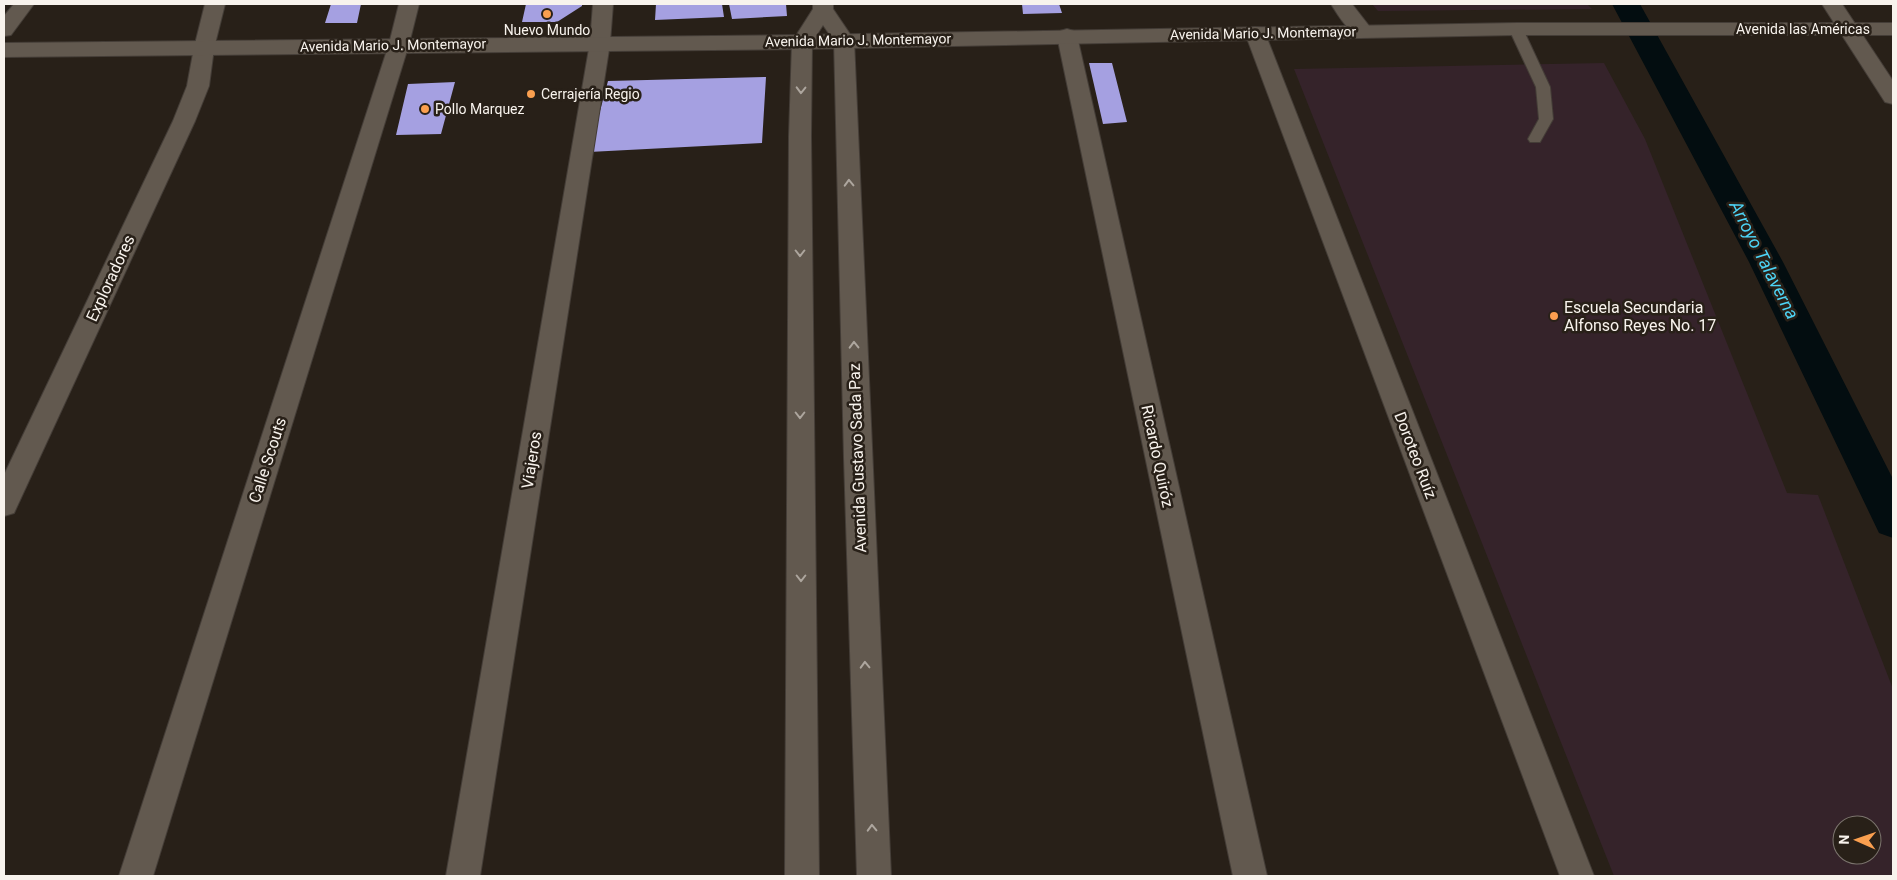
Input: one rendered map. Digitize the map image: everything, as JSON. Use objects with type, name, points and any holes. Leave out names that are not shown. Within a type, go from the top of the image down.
[{"type":"street","points":[[4,30],[24,4]]},
{"type":"street","name":"Exploradores","points":[[4,504],[184,121],[198,86],[214,4]]},
{"type":"street","name":"Calle Scouts","points":[[136,876],[399,44],[409,4]]},
{"type":"street","name":"Viajeros","points":[[463,876],[600,43],[603,4]]},
{"type":"street","points":[[1341,4],[1364,31]]},
{"type":"street","points":[[1832,4],[1893,97]]},
{"type":"street","points":[[802,876],[800,136],[802,42],[823,6],[844,40]]},
{"type":"street","name":"Avenida Mario J. Montemayor","points":[[4,50],[399,44],[802,42],[1516,29],[1713,29]]},
{"type":"street","name":"Avenida las Américas","points":[[1713,29],[1893,29]]},
{"type":"street","name":"Doroteo Ruíz","points":[[1255,34],[1577,876]]},
{"type":"street","name":"Ricardo Quiróz","points":[[1067,36],[1250,876]]},
{"type":"street","name":"Avenida Gustavo Sada Paz","points":[[844,40],[852,271],[856,467],[874,876]]},
{"type":"lane","points":[[1516,29],[1543,87],[1546,119],[1535,139]]},
{"type":"shaded area","points":[[1372,4],[1587,4],[1592,9],[1378,11]]},
{"type":"shaded area","name":"Escuela Secundaria Alfonso Reyes No. 17","points":[[1604,63],[1645,139],[1787,493],[1818,495],[1893,689],[1893,876],[1614,876],[1294,69]]},
{"type":"building","points":[[331,4],[361,4],[357,23],[325,23]]},
{"type":"building","name":"Nuevo Mundo","points":[[526,4],[582,4],[582,6],[557,22],[522,22]]},
{"type":"building","points":[[656,4],[722,4],[724,17],[655,20]]},
{"type":"building","points":[[729,4],[786,4],[787,16],[732,19]]},
{"type":"building","points":[[1022,4],[1059,4],[1062,13],[1023,14]]},
{"type":"building","points":[[1089,63],[1112,63],[1127,122],[1103,124]]},
{"type":"building","points":[[766,77],[762,143],[589,152],[608,81]]},
{"type":"building","name":"Pollo Marquez","points":[[455,82],[441,134],[396,135],[408,84]]},
{"type":"waterway","name":"Arroyo Talaverna","points":[[1626,4],[1766,262],[1893,520]]},
{"type":"place","name":"Nuevo Mundo","points":[[547,14]]},
{"type":"place","name":"Cerrajería Regio","points":[[531,94]]},
{"type":"place","name":"Pollo Marquez","points":[[425,109]]},
{"type":"place","name":"Escuela Secundaria Alfonso Reyes No. 17","points":[[1554,316]]}]
